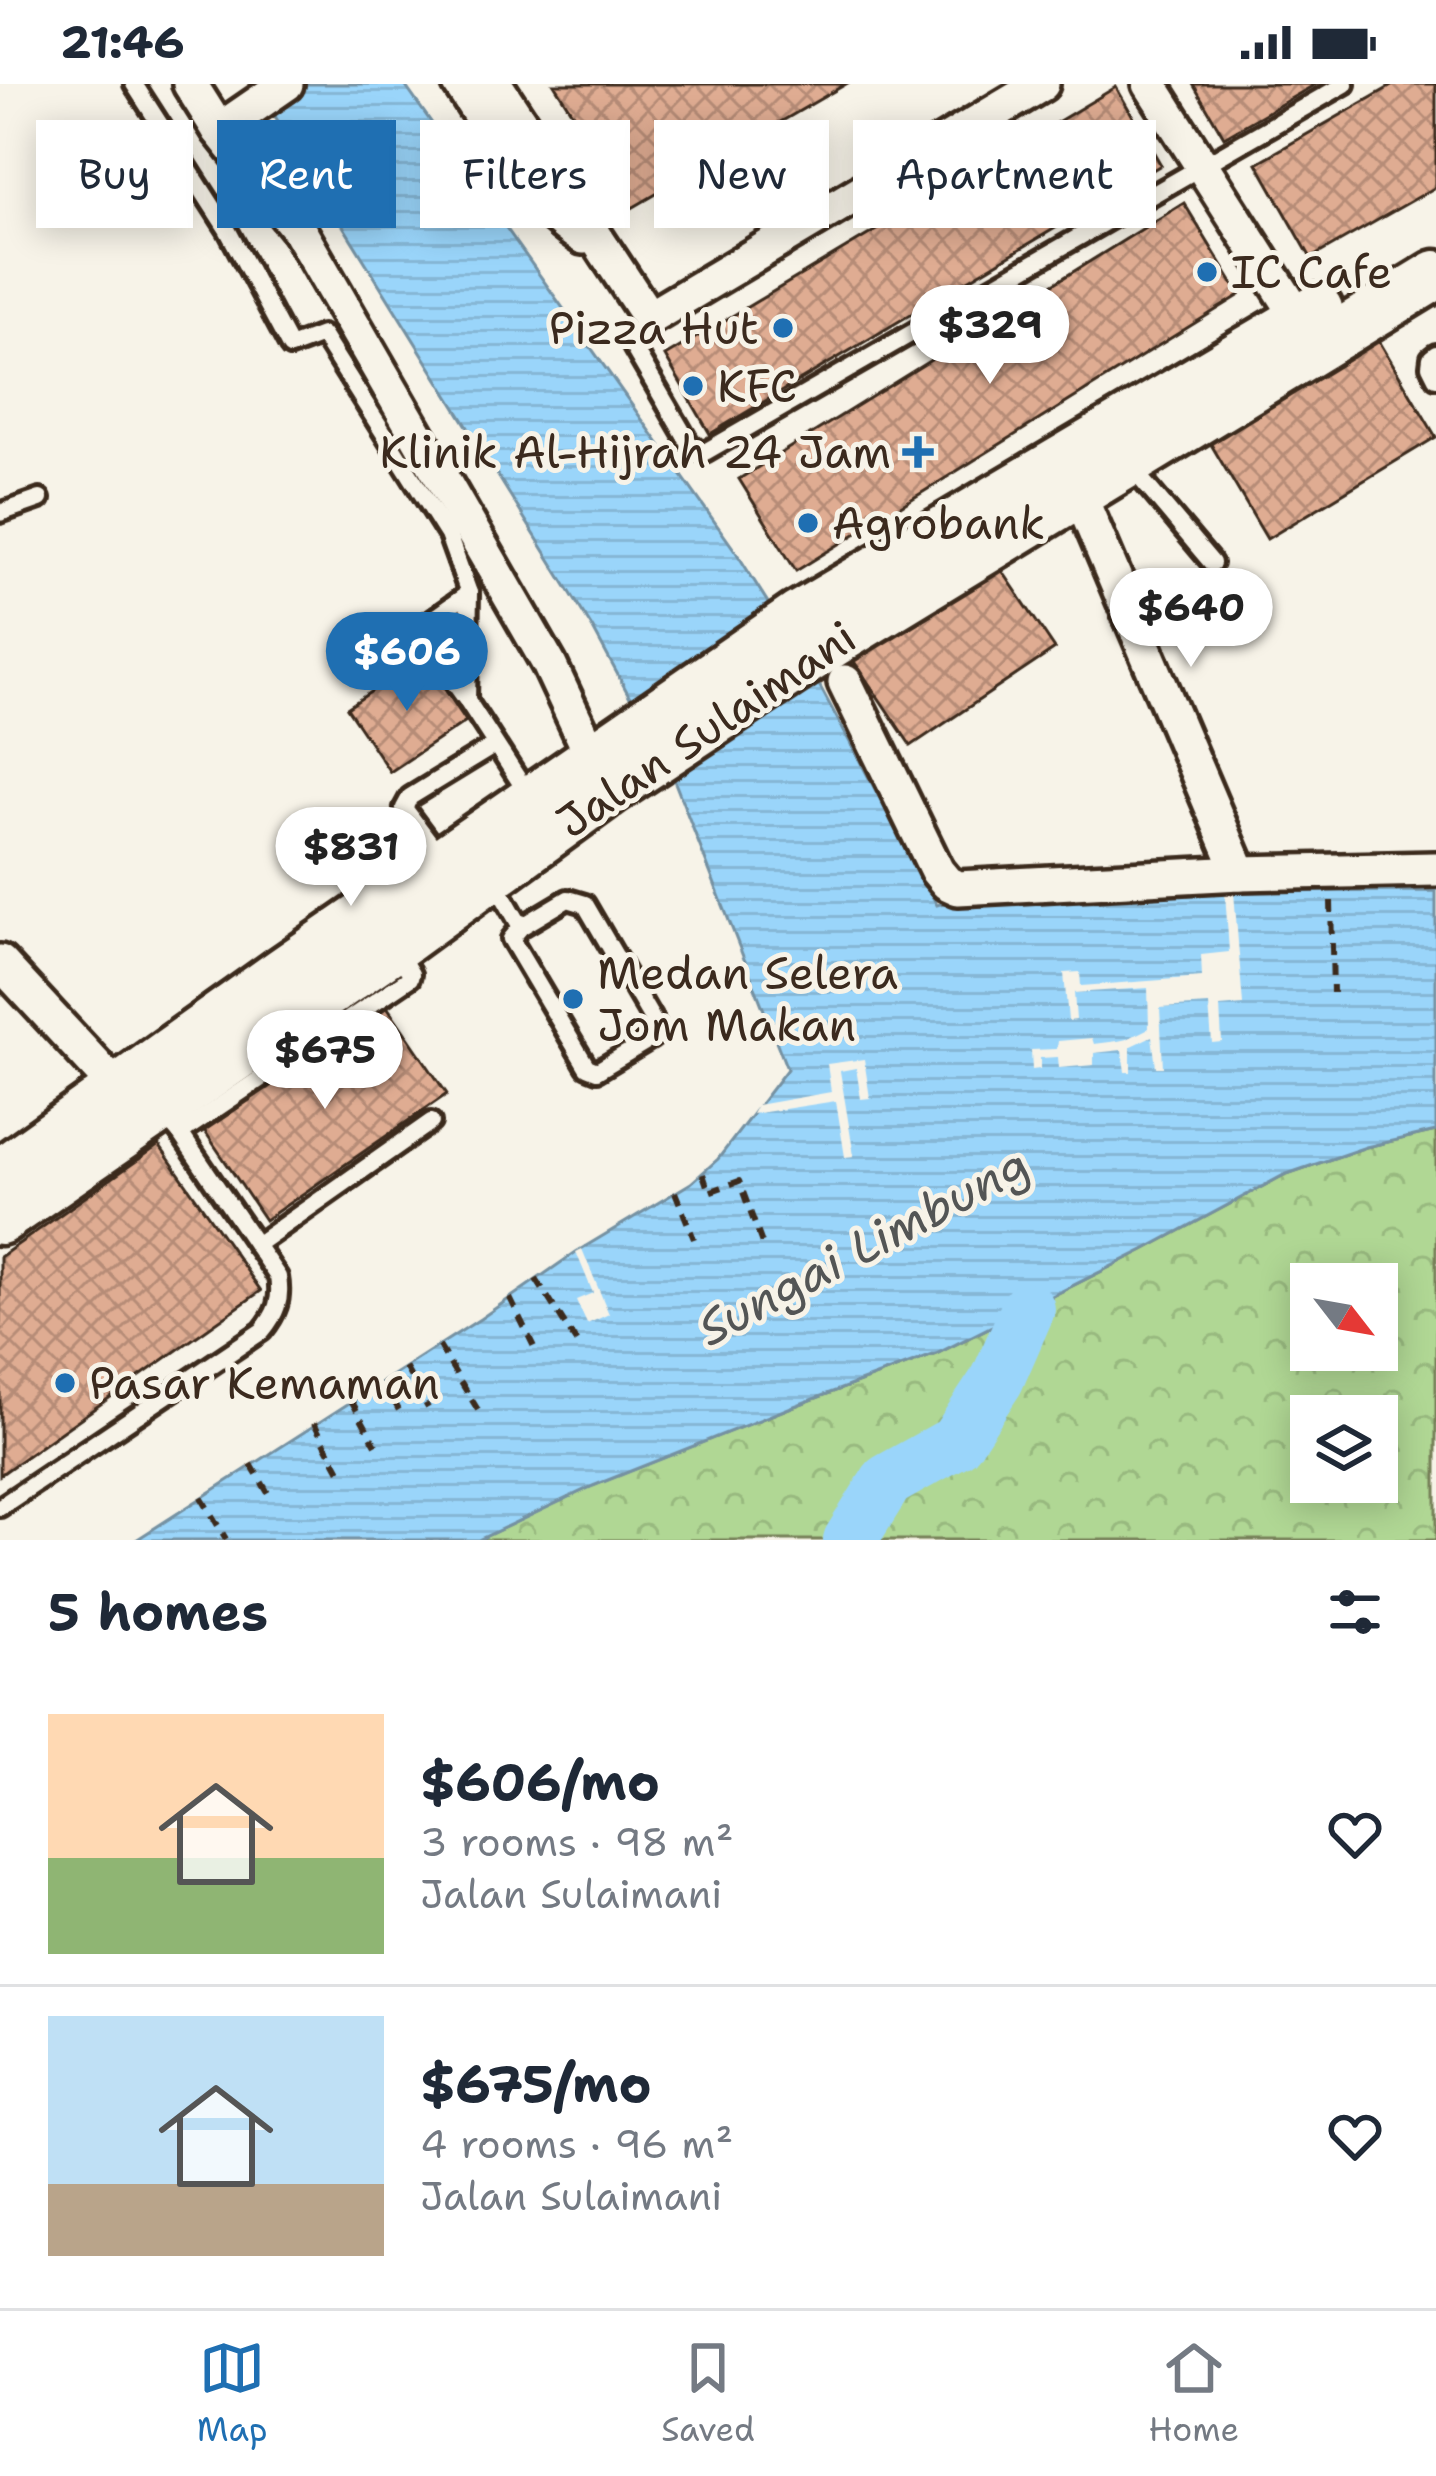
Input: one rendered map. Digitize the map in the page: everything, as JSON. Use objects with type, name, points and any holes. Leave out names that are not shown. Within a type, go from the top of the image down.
[{"type":"main road","name":"Jalan Sulaimani","points":[[821,650],[970,515],[1011,490],[1115,451],[1421,270],[1436,239]]},
{"type":"main road","name":"Jalan Sulaimani","points":[[0,1173],[532,800],[821,650],[1079,494],[1115,451],[1300,320],[1421,270]]},
{"type":"main road","points":[[1011,490],[1079,494]]},
{"type":"main road","points":[[933,580],[970,515]]},
{"type":"main road","name":"Jalan Sulaimani","points":[[0,1220],[170,1121],[239,1054],[491,876],[602,767]]},
{"type":"main road","points":[[239,1054],[299,961],[392,948]]},
{"type":"street","points":[[190,84],[223,120]]},
{"type":"street","points":[[233,120],[286,84]]},
{"type":"street","points":[[460,84],[532,191],[567,228],[605,251]]},
{"type":"street","points":[[495,84],[649,318],[1042,84]]},
{"type":"street","points":[[1150,84],[1300,320]]},
{"type":"street","points":[[297,228],[549,664],[602,767]]},
{"type":"street","points":[[1079,494],[1240,873]]},
{"type":"street","points":[[821,650],[937,871],[947,884],[958,888],[1240,873],[1436,869]]},
{"type":"street","points":[[0,962],[117,1088]]},
{"type":"lane","points":[[134,84],[227,229],[290,347],[322,334],[448,536],[469,593],[467,700]]},
{"type":"lane","points":[[649,318],[633,337],[632,347],[688,443],[706,452],[1345,84]]},
{"type":"lane","points":[[1436,354],[1430,366],[1436,378]]},
{"type":"lane","points":[[1115,451],[1212,563]]},
{"type":"lane","points":[[0,513],[40,500]]},
{"type":"lane","points":[[469,593],[417,630],[532,800]]},
{"type":"lane","points":[[445,861],[404,808],[410,796],[495,745]]},
{"type":"lane","points":[[491,876],[521,927]]},
{"type":"lane","points":[[568,899],[585,904],[655,1024],[652,1038],[597,1071],[586,1067],[511,939],[521,927],[568,899]]},
{"type":"lane","points":[[0,1507],[262,1331],[275,1315],[281,1293],[278,1277],[170,1121],[410,978],[392,948]]},
{"type":"lane","points":[[256,1245],[431,1123]]},
{"type":"path","points":[[1331,891],[1333,993]]},
{"type":"path","points":[[703,1174],[709,1192],[739,1181],[764,1249]]},
{"type":"path","points":[[675,1192],[694,1239]]},
{"type":"path","points":[[536,1279],[580,1348]]},
{"type":"path","points":[[510,1298],[535,1349]]},
{"type":"path","points":[[439,1346],[481,1415]]},
{"type":"path","points":[[405,1367],[428,1408]]},
{"type":"path","points":[[382,1381],[401,1414]]},
{"type":"path","points":[[352,1400],[376,1444]]},
{"type":"path","points":[[314,1424],[341,1473]]},
{"type":"path","points":[[251,1464],[268,1492]]},
{"type":"path","points":[[201,1497],[226,1538]]},
{"type":"green space","points":[[1436,1131],[1436,1540],[478,1540],[592,1486],[936,1354],[1284,1175],[1366,1147]]},
{"type":"water","name":"Sungai Limbung","points":[[255,84],[404,84],[430,120],[420,120],[420,228],[506,228],[736,552],[816,679],[937,905],[958,899],[1172,892],[1436,891],[1436,1131],[1366,1147],[1284,1175],[936,1354],[593,1486],[478,1540],[136,1540],[576,1252],[691,1183],[718,1159],[787,1069],[672,775],[593,629],[344,228],[396,228],[396,120],[277,120]]},
{"type":"pier","points":[[1225,892],[1234,892],[1243,1005],[1220,1007],[1222,1042],[1212,1043],[1209,1005],[1160,1008],[1163,1067],[1156,1067],[1152,1036],[1131,1046],[1131,1072],[1125,1072],[1122,1050],[1094,1053],[1094,1065],[1059,1068],[1058,1057],[1040,1058],[1040,1069],[1032,1070],[1031,1050],[1057,1049],[1058,1041],[1118,1041],[1149,1028],[1148,988],[1074,993],[1076,1020],[1068,1021],[1064,973],[1080,972],[1081,986],[1202,977],[1201,955],[1229,952]]},
{"type":"pier","points":[[864,1059],[870,1098],[861,1099],[856,1068],[840,1071],[854,1156],[845,1157],[836,1101],[752,1114],[757,1105],[831,1092],[827,1064]]},
{"type":"pier","points":[[582,1249],[609,1314],[587,1324],[576,1300],[593,1293],[576,1252]]},
{"type":"building","points":[[554,84],[846,84],[784,120],[654,120],[654,195],[632,208],[630,120],[577,120]]},
{"type":"building","points":[[1193,84],[1316,84],[1224,137]]},
{"type":"building","points":[[1395,84],[1436,84],[1436,187],[1311,258],[1257,163]]},
{"type":"building","points":[[1116,87],[1135,120],[1061,120]]},
{"type":"building","points":[[1184,203],[1240,295],[796,571],[739,479],[1144,228],[1156,228],[1156,220]]},
{"type":"building","points":[[880,228],[1055,228],[710,434],[665,356]]},
{"type":"building","points":[[1378,339],[1436,437],[1267,539],[1209,441]]},
{"type":"building","points":[[995,560],[1055,649],[911,746],[851,657]]},
{"type":"building","points":[[423,656],[466,721],[390,772],[347,708]]},
{"type":"building","points":[[386,1005],[447,1094],[265,1220],[204,1130]]},
{"type":"building","name":"Pasar Kemaman","points":[[159,1145],[261,1291],[0,1475],[0,1257]]},
{"type":"waterway","points":[[850,1540],[887,1481],[956,1442],[997,1380],[1028,1309]]},
{"type":"place","name":"IC Cafe","points":[[1207,272]]},
{"type":"place","name":"Pizza Hut","points":[[783,328]]},
{"type":"place","name":"KFC","points":[[693,386]]},
{"type":"place","name":"Klinik Al-Hijrah 24 Jam","points":[[918,452]]},
{"type":"place","name":"Agrobank","points":[[808,523]]},
{"type":"place","name":"Medan Selera Jom Makan","points":[[573,999]]},
{"type":"place","name":"Pasar Kemaman","points":[[65,1383]]}]
